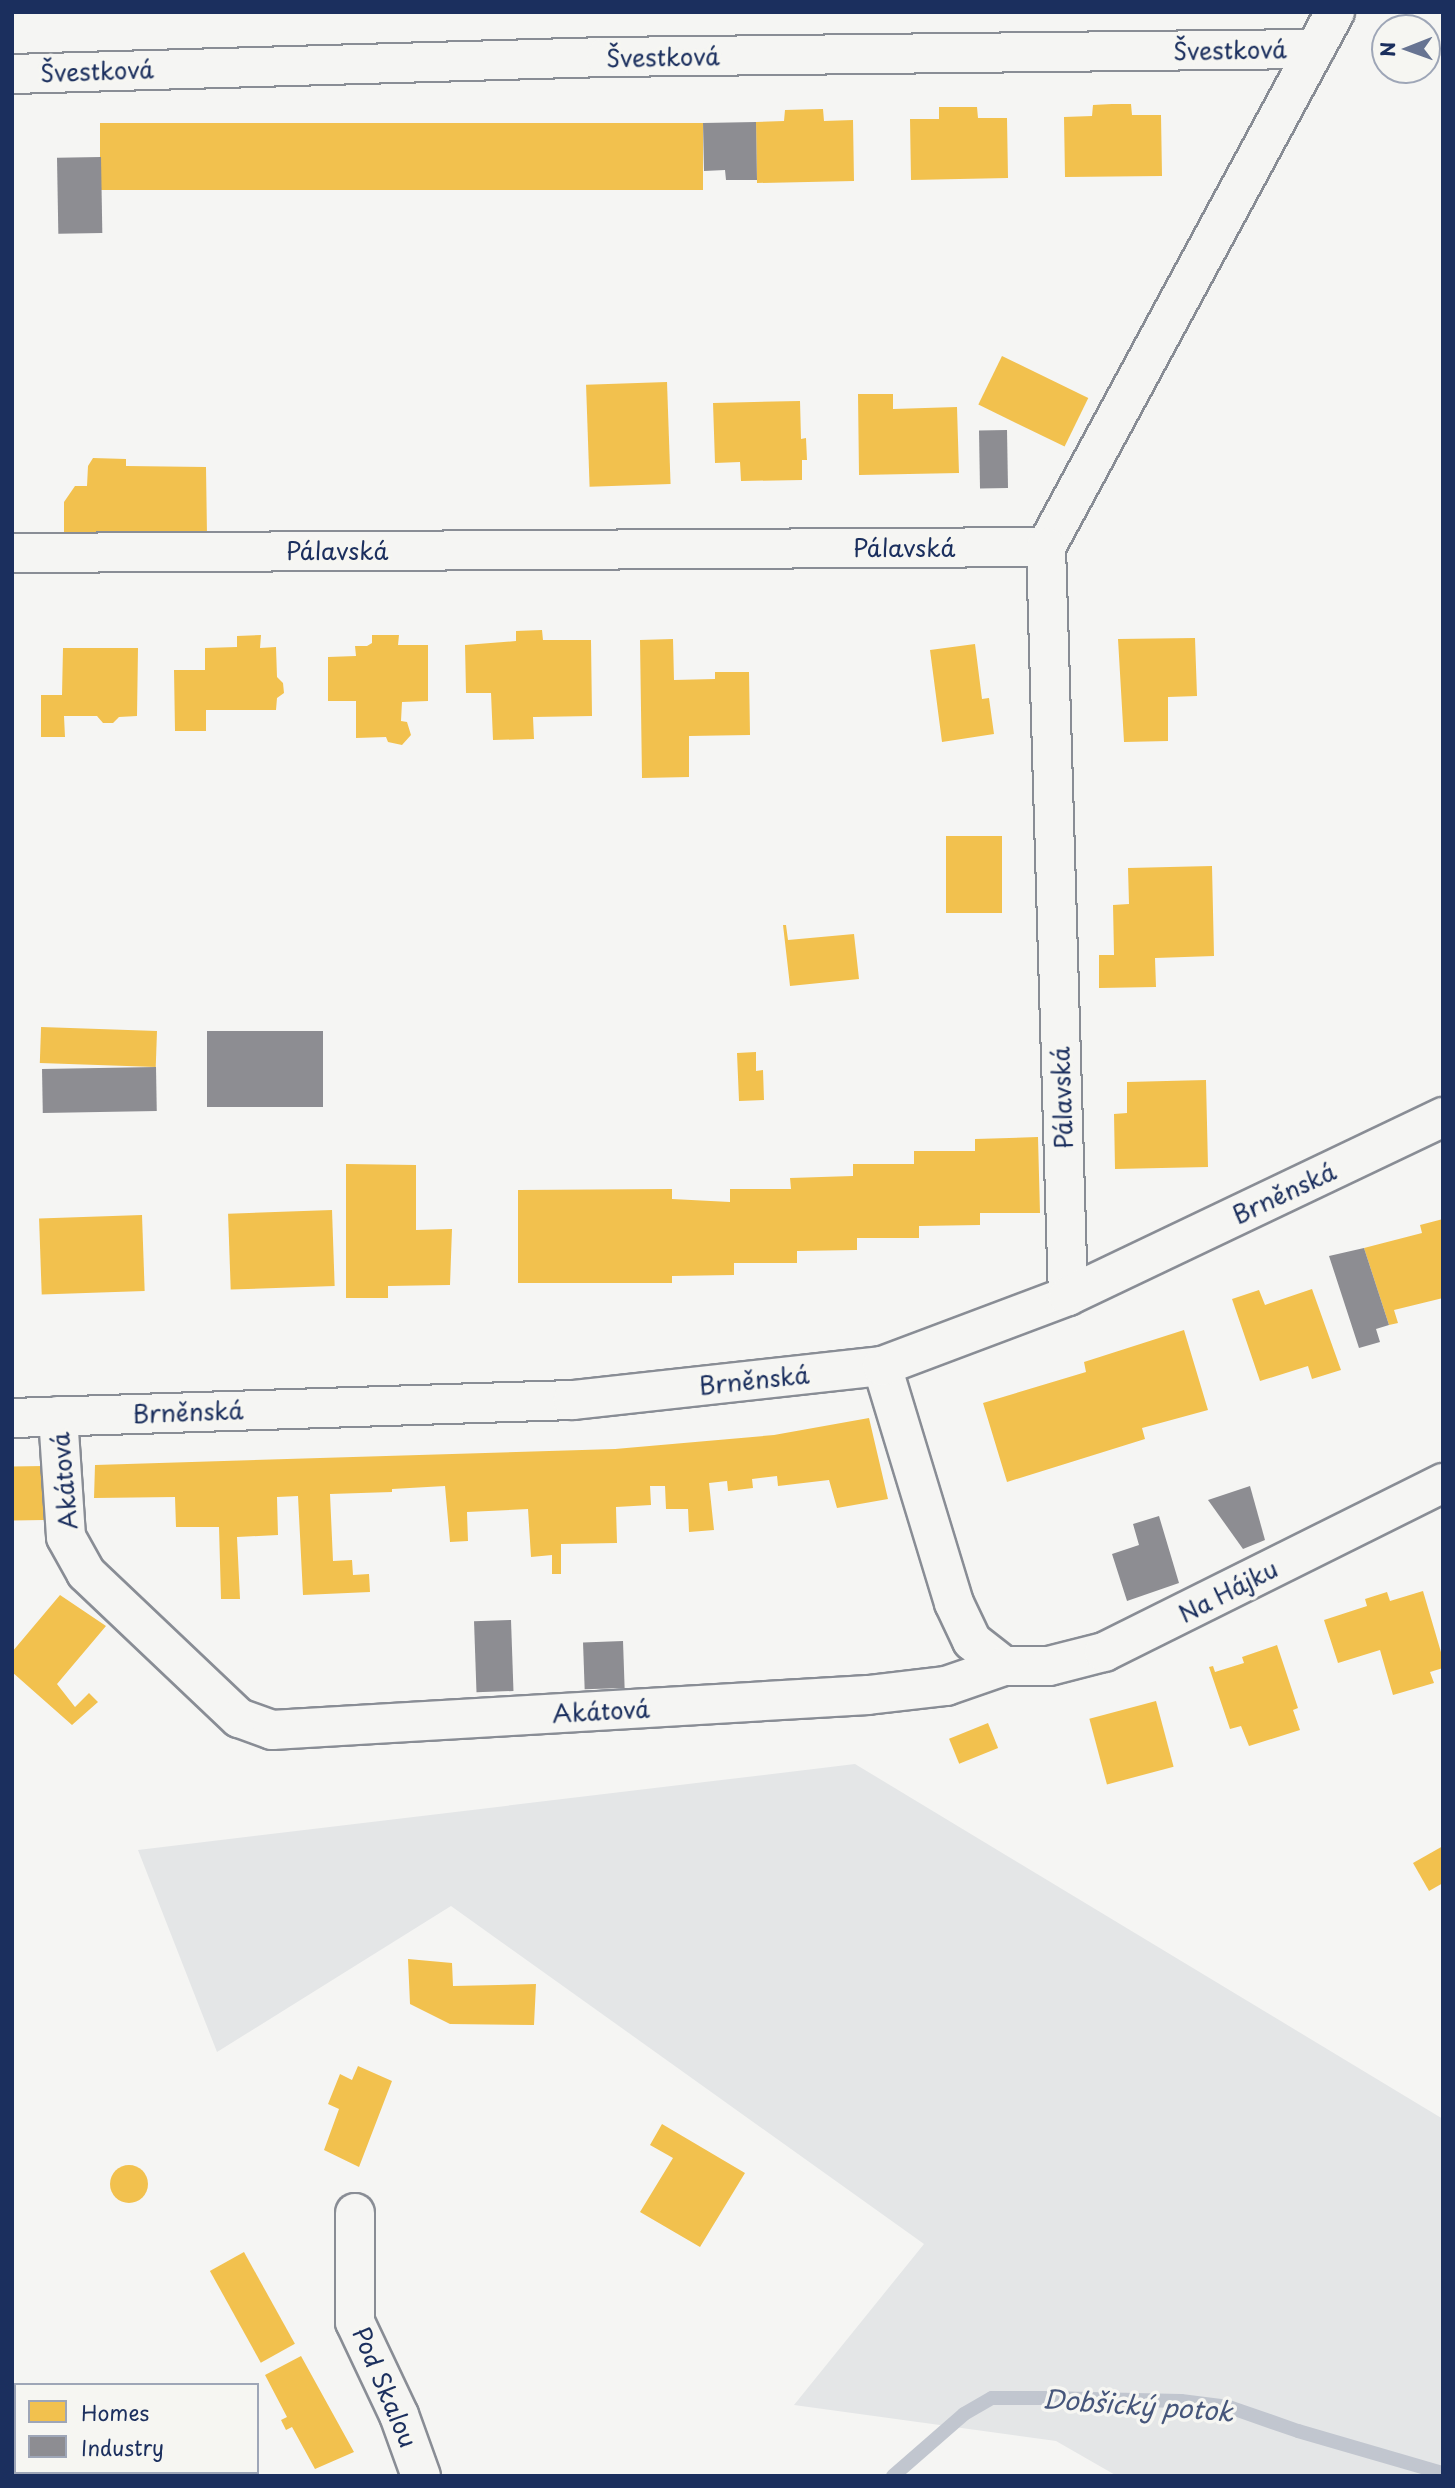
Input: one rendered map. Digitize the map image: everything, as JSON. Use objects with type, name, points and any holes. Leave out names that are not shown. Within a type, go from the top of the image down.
[{"type":"street","points":[[1046,547],[1335,12]]},
{"type":"street","name":"Švestková","points":[[12,74],[606,57],[1315,49]]},
{"type":"street","name":"Pálavská","points":[[12,553],[1046,547],[1068,1296]]},
{"type":"street","name":"Brněnská","points":[[12,1418],[573,1400],[882,1366],[1068,1296],[1443,1117]]},
{"type":"street","points":[[882,1366],[954,1603],[972,1641],[1004,1666]]},
{"type":"street","name":"Akátová","points":[[58,1416],[66,1537],[86,1573],[239,1718],[272,1730],[868,1695],[946,1686],[1004,1666]]},
{"type":"street","name":"Na Hájku","points":[[1004,1666],[1049,1666],[1104,1652],[1443,1483]]},
{"type":"street","name":"Pod Skalou","points":[[355,2213],[355,2322],[399,2415],[421,2476]]},
{"type":"shaded area","points":[[855,1764],[1443,2119],[1443,2476],[1117,2476],[1056,2441],[794,2405],[924,2244],[451,1906],[217,2052],[138,1850]]},
{"type":"building: Homes","points":[[1131,104],[1132,115],[1161,115],[1162,176],[1065,177],[1064,117],[1092,116],[1093,105]]},
{"type":"building: Homes","points":[[939,107],[977,107],[978,118],[1007,118],[1008,178],[911,180],[910,119],[939,119]]},
{"type":"building: Homes","points":[[823,109],[824,121],[853,120],[854,181],[757,183],[756,122],[784,121],[785,110]]},
{"type":"building: Homes","points":[[100,123],[703,123],[703,190],[100,190]]},
{"type":"building: Homes","points":[[1002,356],[1088,398],[1065,447],[978,405]]},
{"type":"building: Homes","points":[[667,382],[671,484],[590,487],[586,385]]},
{"type":"building: Homes","points":[[858,394],[893,394],[893,409],[957,407],[959,473],[859,475]]},
{"type":"building: Homes","points":[[800,401],[801,439],[806,438],[807,460],[802,460],[802,480],[741,481],[740,462],[715,463],[713,403]]},
{"type":"building: Homes","points":[[93,458],[126,459],[126,466],[206,467],[207,535],[64,534],[64,502],[75,486],[87,486],[88,466]]},
{"type":"building: Homes","points":[[542,630],[543,640],[591,640],[592,716],[533,717],[534,739],[493,740],[491,693],[466,693],[465,645],[516,641],[516,631]]},
{"type":"building: Homes","points":[[261,635],[260,648],[276,647],[277,677],[283,683],[284,693],[277,698],[276,710],[206,710],[206,731],[175,731],[174,670],[205,670],[205,648],[237,647],[237,636]]},
{"type":"building: Homes","points":[[372,635],[399,635],[398,645],[428,645],[428,701],[402,702],[401,721],[407,722],[411,735],[402,745],[388,742],[386,737],[356,738],[356,701],[328,701],[328,657],[356,656],[355,646],[372,643]]},
{"type":"building: Homes","points":[[1195,638],[1197,696],[1168,697],[1168,741],[1124,742],[1118,639]]},
{"type":"building: Homes","points":[[673,639],[674,680],[715,679],[715,672],[749,672],[750,735],[689,736],[689,777],[642,778],[640,640]]},
{"type":"building: Homes","points":[[975,644],[982,699],[989,698],[994,734],[942,742],[930,650]]},
{"type":"building: Homes","points":[[63,648],[138,648],[137,716],[119,717],[113,723],[103,723],[97,716],[64,716],[65,737],[41,737],[41,695],[62,695]]},
{"type":"building: Homes","points":[[946,836],[1002,836],[1002,913],[946,913]]},
{"type":"building: Homes","points":[[1212,866],[1214,956],[1155,958],[1156,987],[1099,988],[1099,955],[1114,955],[1113,905],[1129,904],[1128,868]]},
{"type":"building: Homes","points":[[783,925],[786,925],[788,940],[854,934],[859,979],[790,986]]},
{"type":"building: Homes","points":[[41,1027],[157,1031],[156,1067],[40,1063]]},
{"type":"building: Homes","points":[[756,1052],[756,1071],[763,1070],[764,1100],[739,1101],[737,1053]]},
{"type":"building: Homes","points":[[1206,1080],[1208,1167],[1115,1169],[1114,1114],[1127,1113],[1127,1082]]},
{"type":"building: Homes","points":[[1038,1137],[1040,1213],[980,1213],[980,1225],[919,1226],[919,1238],[857,1238],[857,1250],[797,1251],[797,1263],[734,1263],[734,1275],[672,1276],[672,1283],[518,1283],[518,1190],[672,1189],[672,1199],[730,1202],[730,1189],[791,1189],[790,1178],[853,1176],[853,1164],[914,1164],[914,1151],[975,1151],[975,1139]]},
{"type":"building: Homes","points":[[346,1164],[416,1165],[416,1230],[452,1229],[450,1285],[388,1286],[388,1298],[346,1298]]},
{"type":"building: Homes","points":[[332,1210],[335,1286],[231,1290],[228,1214]]},
{"type":"building: Homes","points":[[142,1215],[145,1291],[42,1295],[39,1219]]},
{"type":"building: Homes","points":[[1443,1219],[1443,1298],[1394,1310],[1398,1323],[1389,1325],[1364,1248],[1422,1233],[1420,1225]]},
{"type":"building: Homes","points":[[1312,1289],[1341,1370],[1312,1379],[1308,1366],[1260,1381],[1232,1299],[1259,1290],[1265,1305]]},
{"type":"building: Homes","points":[[1184,1330],[1208,1410],[1142,1428],[1145,1439],[1007,1482],[983,1403],[1086,1372],[1084,1362]]},
{"type":"building: Homes","points":[[869,1418],[888,1499],[837,1508],[829,1480],[778,1486],[777,1476],[752,1479],[753,1488],[728,1491],[727,1481],[709,1483],[714,1530],[689,1532],[688,1509],[666,1509],[665,1486],[650,1486],[651,1505],[616,1507],[617,1543],[561,1544],[561,1574],[552,1574],[552,1555],[531,1557],[528,1509],[467,1512],[468,1541],[450,1542],[445,1486],[392,1489],[392,1492],[330,1494],[333,1561],[352,1560],[353,1575],[369,1574],[370,1592],[303,1595],[298,1496],[277,1497],[278,1535],[237,1537],[240,1599],[221,1599],[219,1527],[176,1527],[175,1497],[94,1498],[95,1465],[615,1449],[774,1435]]},
{"type":"building: Homes","points":[[43,1466],[44,1520],[13,1521],[12,1467]]},
{"type":"building: Homes","points":[[1423,1591],[1443,1659],[1443,1668],[1430,1672],[1434,1683],[1393,1695],[1380,1650],[1338,1663],[1324,1620],[1367,1606],[1365,1599],[1387,1592],[1390,1601]]},
{"type":"building: Homes","points":[[60,1595],[106,1626],[57,1684],[75,1707],[89,1693],[98,1702],[72,1725],[12,1672],[12,1652]]},
{"type":"building: Homes","points":[[1277,1645],[1298,1708],[1293,1710],[1300,1730],[1249,1746],[1241,1726],[1230,1729],[1209,1667],[1213,1666],[1215,1672],[1244,1663],[1242,1657]]},
{"type":"building: Homes","points":[[1156,1701],[1174,1767],[1107,1785],[1089,1719]]},
{"type":"building: Homes","points":[[988,1723],[998,1748],[959,1764],[949,1739]]},
{"type":"building: Homes","points":[[1443,1846],[1443,1883],[1429,1891],[1413,1863]]},
{"type":"building: Homes","points":[[408,1959],[452,1963],[453,1986],[536,1984],[534,2025],[450,2024],[410,2004]]},
{"type":"building: Homes","points":[[358,2066],[392,2081],[359,2167],[324,2150],[339,2109],[328,2104],[340,2074],[352,2080]]},
{"type":"building: Homes","points":[[662,2124],[745,2173],[700,2247],[640,2212],[673,2158],[650,2145]]},
{"type":"building: Homes","points":[[129,2165],[143,2170],[148,2184],[143,2198],[129,2203],[115,2198],[110,2184],[115,2170]]},
{"type":"building: Homes","points":[[244,2252],[295,2344],[261,2363],[210,2271]]},
{"type":"building: Homes","points":[[301,2356],[354,2452],[315,2469],[292,2427],[286,2430],[281,2420],[287,2417],[265,2375]]},
{"type":"building: Industry","points":[[756,122],[757,180],[726,180],[725,170],[704,171],[703,123]]},
{"type":"building: Industry","points":[[101,157],[102,233],[58,234],[57,158]]},
{"type":"building: Industry","points":[[979,430],[1007,430],[1008,488],[980,488]]},
{"type":"building: Industry","points":[[207,1031],[323,1031],[323,1107],[207,1107]]},
{"type":"building: Industry","points":[[156,1067],[157,1111],[43,1113],[42,1069]]},
{"type":"building: Industry","points":[[1364,1248],[1389,1325],[1376,1329],[1380,1342],[1359,1348],[1329,1256]]},
{"type":"building: Industry","points":[[1250,1486],[1265,1540],[1243,1549],[1208,1500]]},
{"type":"building: Industry","points":[[1159,1516],[1179,1583],[1127,1601],[1112,1554],[1139,1545],[1133,1524]]},
{"type":"building: Industry","points":[[511,1620],[513,1691],[477,1692],[474,1621]]},
{"type":"building: Industry","points":[[623,1641],[625,1688],[585,1689],[583,1642]]},
{"type":"waterway","name":"Dobšický potok","points":[[893,2476],[964,2414],[992,2398],[1181,2401],[1229,2407],[1298,2431],[1443,2473]]}]
